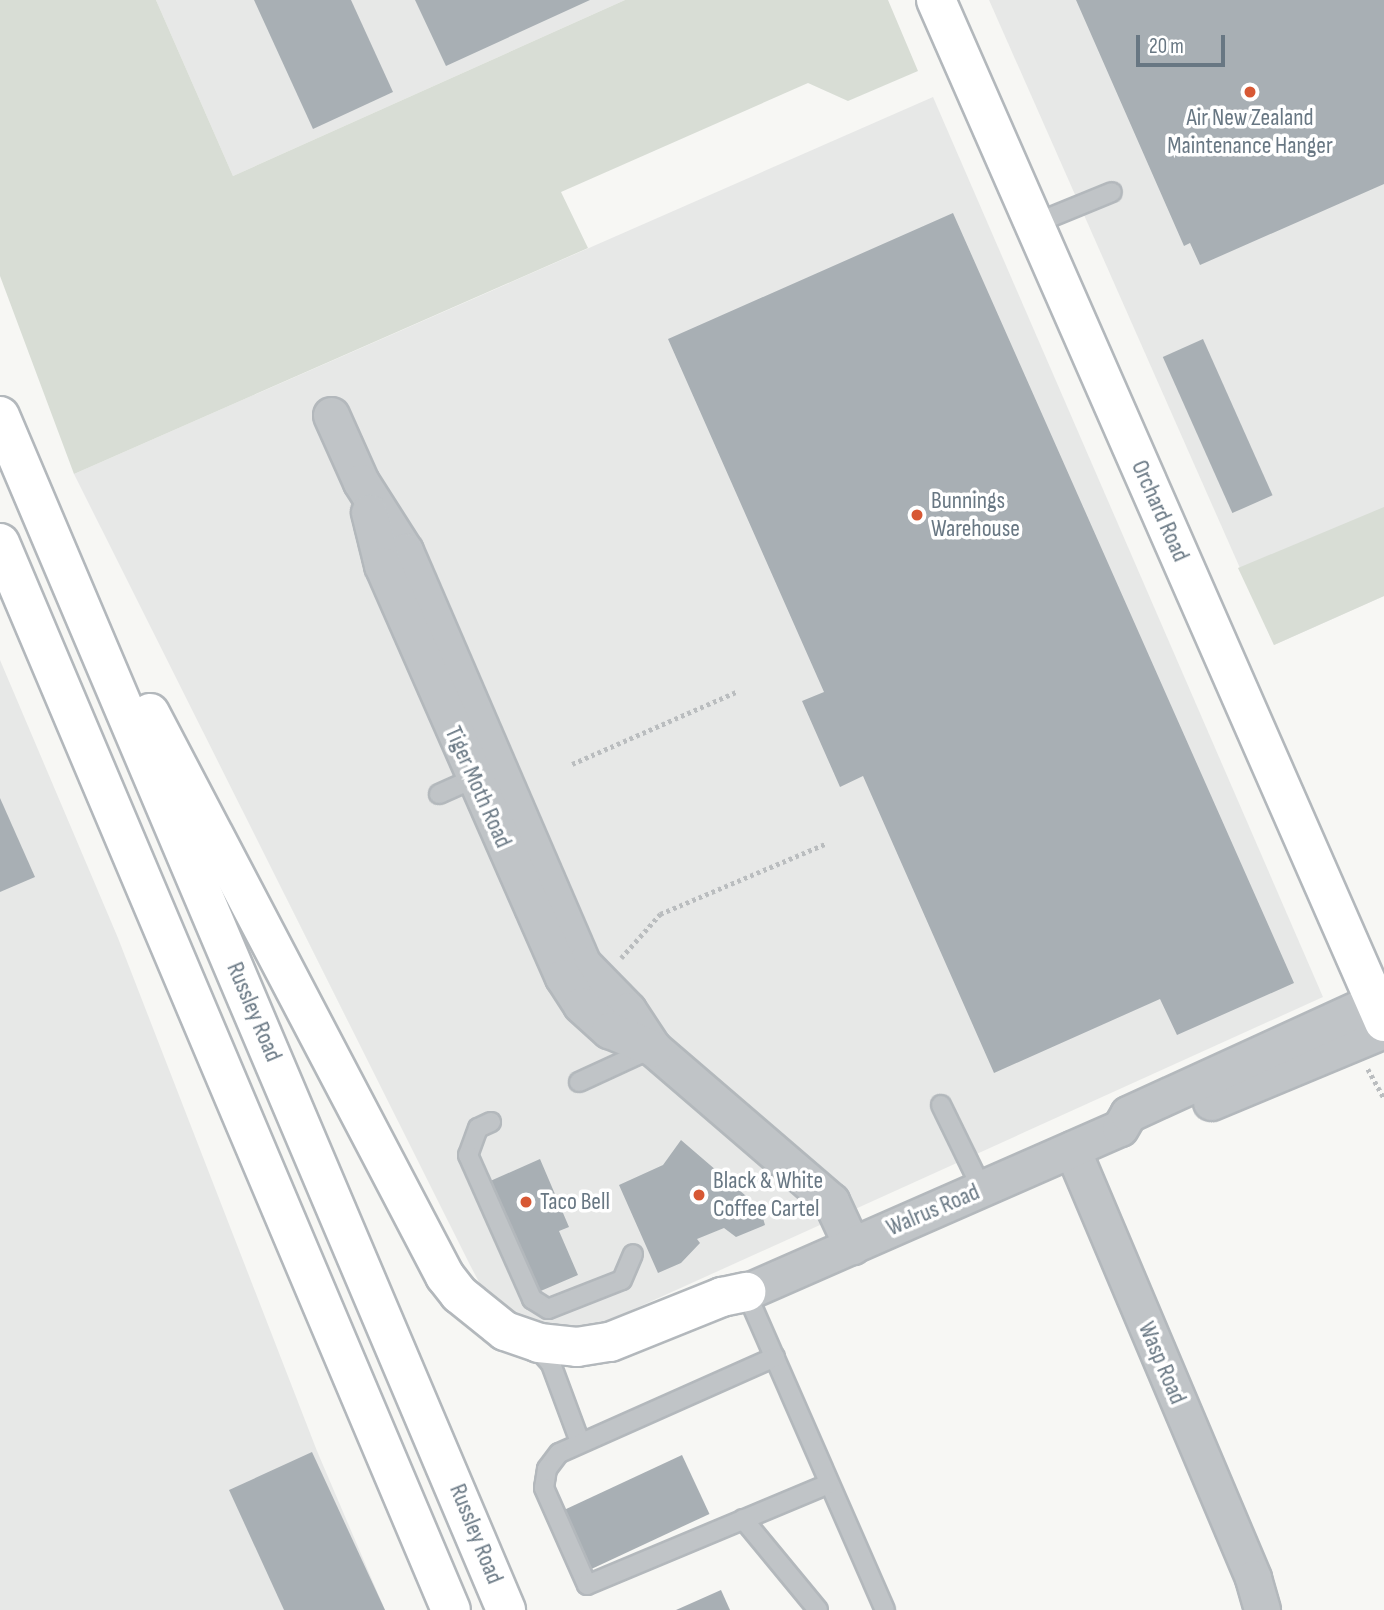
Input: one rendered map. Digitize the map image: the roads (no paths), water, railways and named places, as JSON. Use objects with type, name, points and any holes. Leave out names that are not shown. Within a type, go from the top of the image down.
[{"type":"main road","name":"Orchard Road","points":[[936,0],[1379,1003]]},
{"type":"main road","points":[[5,427],[80,545],[151,715],[445,1276],[486,1319],[523,1338],[561,1346],[593,1346],[746,1292]]},
{"type":"main road","name":"Russley Road","points":[[5,427],[506,1610]]},
{"type":"main road","name":"Russley Road","points":[[0,543],[451,1610]]},
{"type":"street","name":"Tiger Moth Road","points":[[331,415],[361,482],[405,551],[583,964],[628,1010],[653,1048],[831,1201],[852,1246]]},
{"type":"street","name":"Tiger Moth Road","points":[[361,482],[382,565],[473,779],[572,995],[609,1030],[653,1048]]},
{"type":"street","name":"Walrus Road","points":[[746,1292],[1120,1128],[1128,1114],[1379,1003]]},
{"type":"street","name":"Wasp Road","points":[[1072,1149],[1258,1594],[1282,1610]]},
{"type":"lane","points":[[1034,224],[1112,192]]},
{"type":"lane","points":[[439,794],[473,779]]},
{"type":"lane","points":[[579,1082],[653,1048]]},
{"type":"lane","points":[[941,1105],[982,1189]]},
{"type":"lane","points":[[491,1122],[478,1128],[468,1155],[532,1299],[548,1310],[622,1280],[632,1254]]},
{"type":"lane","points":[[746,1292],[886,1610]]},
{"type":"lane","points":[[523,1338],[551,1364],[580,1442]]},
{"type":"lane","points":[[775,1357],[559,1453],[547,1469],[544,1488],[587,1585],[829,1483]]},
{"type":"lane","points":[[743,1519],[818,1610]]},
{"type":"place","name":"Air New Zealand Maintenance Hanger","points":[[1250,92]]},
{"type":"place","name":"Bunnings Warehouse","points":[[917,515]]},
{"type":"place","name":"Black & White Coffee Cartel","points":[[699,1195]]},
{"type":"place","name":"Taco Bell","points":[[526,1202]]}]
